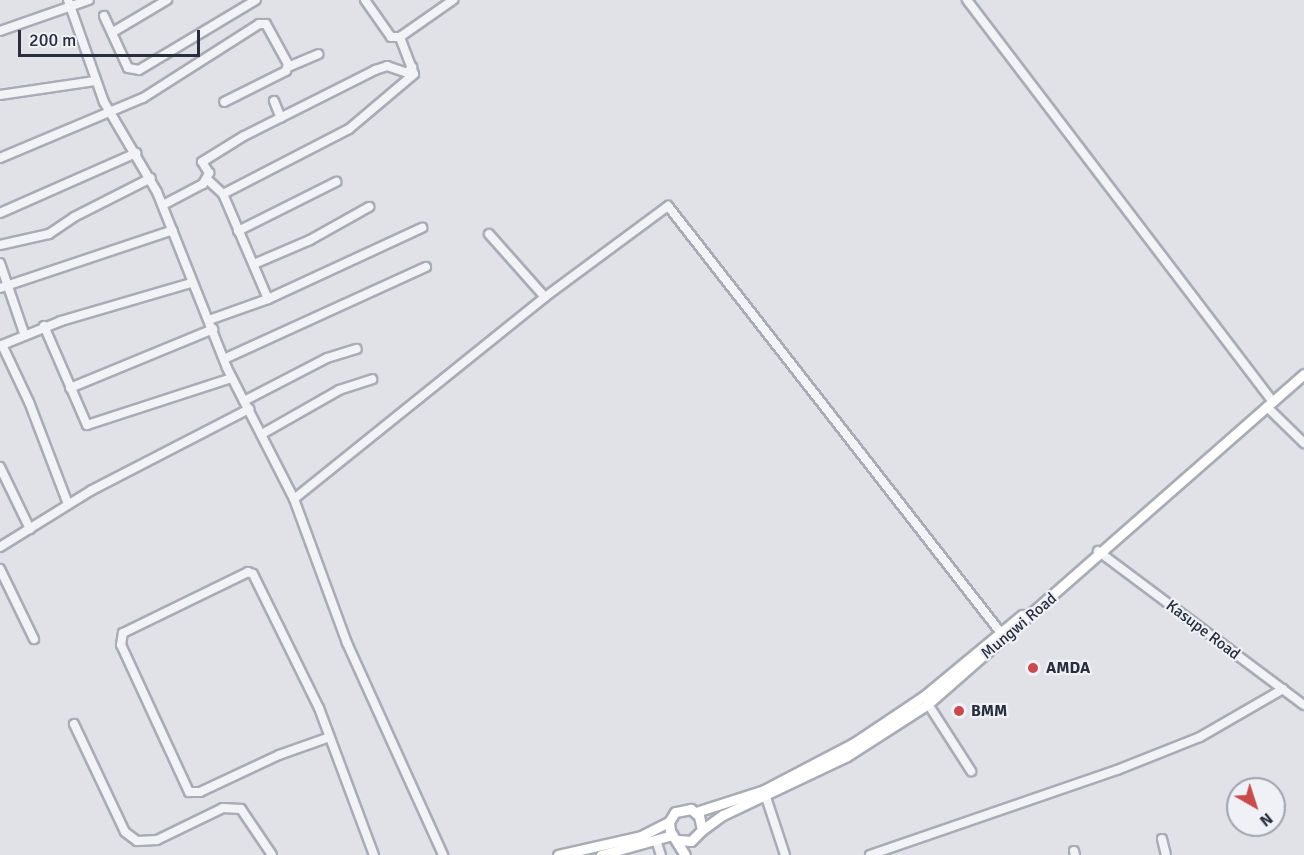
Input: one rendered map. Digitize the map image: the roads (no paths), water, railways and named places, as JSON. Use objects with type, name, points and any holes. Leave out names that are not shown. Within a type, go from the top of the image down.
[{"type":"main road","name":"Mungwi Road","points":[[1269,403],[1304,368]]},
{"type":"main road","name":"Mungwi Road","points":[[696,812],[765,793],[847,756],[928,704],[1304,374]]},
{"type":"main road","name":"Mungwi Road","points":[[702,830],[723,815],[842,750],[898,714],[1100,553]]},
{"type":"main road","points":[[558,855],[641,836],[669,822],[680,809],[696,812],[702,830],[691,841],[687,855]]},
{"type":"main road","points":[[669,822],[675,838],[687,855]]},
{"type":"main road","points":[[601,855],[617,853],[656,840],[675,838],[691,841]]},
{"type":"street","points":[[68,0],[95,81],[110,114],[151,178],[173,230],[191,283],[213,329],[232,378],[294,499],[347,643],[443,855]]},
{"type":"street","points":[[0,31],[72,9],[89,0]]},
{"type":"street","points":[[113,32],[167,0]]},
{"type":"street","points":[[104,16],[128,68],[139,70],[255,0]]},
{"type":"street","points":[[365,0],[391,37],[400,37],[453,0]]},
{"type":"street","points":[[967,0],[1269,403],[1304,443]]},
{"type":"street","points":[[0,158],[110,114],[176,80],[264,23],[288,68]]},
{"type":"street","points":[[223,194],[349,129],[414,74],[400,37]]},
{"type":"street","points":[[224,102],[318,54]]},
{"type":"street","points":[[208,180],[209,173],[202,162],[281,118],[375,70],[387,66],[407,73],[412,67]]},
{"type":"street","points":[[0,95],[95,81]]},
{"type":"street","points":[[274,101],[281,118]]},
{"type":"street","points":[[0,213],[136,153]]},
{"type":"street","points":[[0,245],[49,234],[74,216],[151,178]]},
{"type":"street","points":[[208,180],[223,194],[268,299]]},
{"type":"street","points":[[163,205],[208,180]]},
{"type":"street","points":[[238,231],[336,182]]},
{"type":"street","points":[[294,499],[545,297],[668,206],[672,208],[1001,633]]},
{"type":"street","points":[[254,264],[310,240],[369,207]]},
{"type":"street","points":[[209,320],[268,299],[422,228]]},
{"type":"street","points":[[4,287],[173,230]]},
{"type":"street","points":[[489,234],[531,286],[545,297]]},
{"type":"street","points":[[0,263],[4,287],[24,333]]},
{"type":"street","points":[[224,359],[426,267]]},
{"type":"street","points":[[68,504],[29,402],[1,348],[4,343],[44,326],[191,283]]},
{"type":"street","points":[[44,326],[82,419],[90,425],[232,378]]},
{"type":"street","points":[[70,387],[213,329]]},
{"type":"street","points":[[244,400],[327,358],[357,349]]},
{"type":"street","points":[[262,434],[339,390],[372,379]]},
{"type":"street","points":[[0,547],[68,504],[249,409]]},
{"type":"street","points":[[0,467],[30,529]]},
{"type":"street","name":"Kasupe Road","points":[[1100,553],[1304,705]]},
{"type":"street","points":[[0,569],[34,639]]},
{"type":"street","points":[[327,738],[279,755],[200,792],[189,792],[121,645],[123,633],[248,572],[253,574],[319,708],[327,738],[374,855]]},
{"type":"street","points":[[870,855],[1190,741],[1283,689]]},
{"type":"street","points":[[928,704],[971,771]]},
{"type":"street","points":[[74,724],[125,832],[137,842],[157,840],[223,808],[241,809],[272,855]]},
{"type":"street","points":[[765,793],[785,855]]},
{"type":"street","points":[[1162,839],[1166,855]]},
{"type":"street","points":[[656,840],[661,855]]},
{"type":"place","name":"AMDA","points":[[1033,668]]},
{"type":"place","name":"BMM","points":[[959,711]]}]
